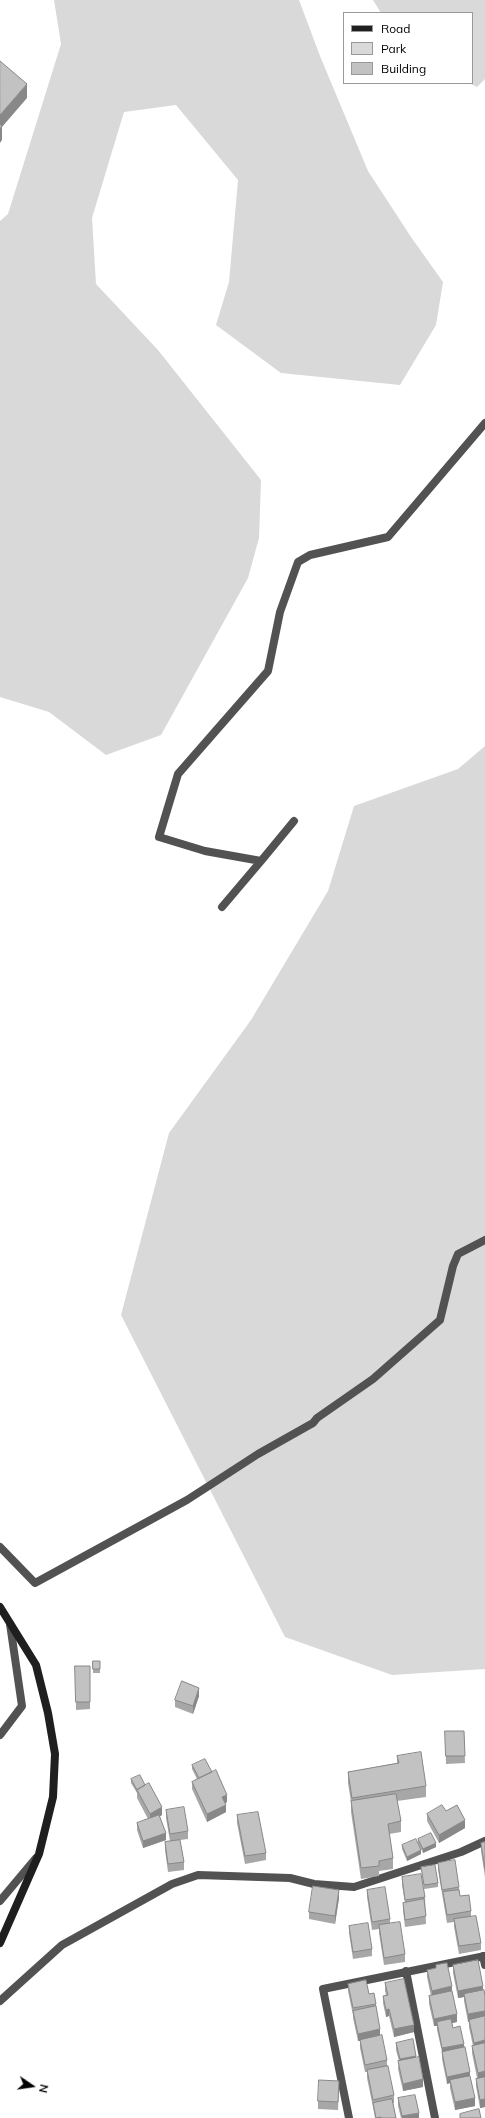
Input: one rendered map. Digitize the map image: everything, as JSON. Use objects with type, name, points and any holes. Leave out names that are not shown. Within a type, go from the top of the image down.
[{"type":"street","points":[[261,861],[205,851],[158,837],[178,774],[268,671],[280,612],[298,562],[310,555],[388,537],[485,423]]},
{"type":"street","points":[[222,908],[294,821]]},
{"type":"street","points":[[0,1548],[35,1584],[188,1500],[258,1454],[313,1423],[317,1418],[373,1379],[440,1320],[453,1266],[458,1254],[485,1240]]},
{"type":"street","points":[[0,1607],[36,1666],[48,1713],[55,1754],[52,1797],[39,1854],[0,1943]]},
{"type":"street","points":[[0,1735],[22,1706],[10,1623]]},
{"type":"street","points":[[0,2001],[62,1945],[172,1884],[198,1875],[290,1878],[314,1884],[354,1887],[461,1852],[485,1841]]},
{"type":"street","points":[[0,1901],[39,1854]]},
{"type":"street","points":[[349,2118],[323,1989],[484,1956],[485,1965]]},
{"type":"street","points":[[406,1971],[435,2118]]},
{"type":"green space","points":[[54,0],[299,0],[320,56],[368,171],[411,237],[443,282],[436,325],[400,385],[281,373],[216,325],[229,282],[238,180],[176,105],[124,112],[92,218],[96,284],[158,350],[261,480],[259,538],[248,578],[161,735],[106,755],[49,712],[0,697],[0,221],[8,214],[61,44]]},
{"type":"green space","points":[[373,0],[485,0],[485,79],[477,87],[471,84],[473,84],[473,12],[380,12]]},
{"type":"green space","points":[[485,746],[485,1669],[392,1675],[285,1637],[121,1315],[169,1133],[251,1020],[328,891],[354,806],[458,769]]},
{"type":"building","points":[[0,61],[27,84],[0,115]]},
{"type":"building","points":[[93,1661],[100,1661],[100,1669],[93,1669]]},
{"type":"building","points":[[75,1666],[90,1666],[90,1702],[76,1702]]},
{"type":"building","points":[[182,1681],[199,1688],[193,1706],[175,1700]]},
{"type":"building","points":[[445,1731],[464,1731],[465,1756],[446,1756]]},
{"type":"building","points":[[421,1752],[426,1786],[352,1798],[348,1772],[399,1763],[397,1756]]},
{"type":"building","points":[[205,1759],[212,1772],[199,1778],[192,1765]]},
{"type":"building","points":[[216,1770],[227,1795],[222,1797],[226,1805],[207,1814],[192,1782]]},
{"type":"building","points":[[140,1775],[145,1785],[137,1790],[131,1779]]},
{"type":"building","points":[[149,1783],[162,1807],[150,1814],[137,1790]]},
{"type":"building","points":[[396,1794],[401,1821],[388,1824],[393,1858],[379,1861],[379,1866],[361,1868],[351,1801]]},
{"type":"building","points":[[442,1805],[446,1811],[457,1805],[465,1820],[439,1835],[427,1814]]},
{"type":"building","points":[[184,1807],[188,1831],[170,1834],[166,1810]]},
{"type":"building","points":[[258,1812],[266,1853],[245,1856],[237,1815]]},
{"type":"building","points":[[159,1815],[166,1833],[143,1841],[137,1823]]},
{"type":"building","points":[[431,1833],[436,1843],[423,1849],[418,1839]]},
{"type":"building","points":[[416,1839],[421,1850],[407,1857],[402,1845]]},
{"type":"building","points":[[180,1840],[184,1862],[168,1864],[165,1842]]},
{"type":"building","points":[[485,1842],[485,1869],[481,1843]]},
{"type":"building","points":[[455,1860],[459,1887],[442,1890],[438,1863]]},
{"type":"building","points":[[435,1865],[438,1883],[424,1885],[421,1867]]},
{"type":"building","points":[[421,1874],[425,1897],[405,1900],[402,1877]]},
{"type":"building","points":[[313,1886],[339,1890],[335,1916],[309,1912]]},
{"type":"building","points":[[385,1887],[390,1919],[372,1922],[367,1890]]},
{"type":"building","points":[[459,1890],[460,1896],[469,1895],[471,1911],[447,1915],[443,1892]]},
{"type":"building","points":[[424,1899],[426,1916],[405,1920],[403,1903]]},
{"type":"building","points":[[476,1916],[481,1943],[459,1946],[454,1919]]},
{"type":"building","points":[[400,1922],[405,1954],[384,1958],[379,1925]]},
{"type":"building","points":[[368,1923],[372,1949],[353,1952],[349,1926]]},
{"type":"building","points":[[478,1960],[483,1986],[458,1991],[453,1965]]},
{"type":"building","points":[[447,1963],[452,1986],[432,1991],[427,1970],[436,1968],[436,1965]]},
{"type":"building","points":[[404,1979],[414,2025],[394,2029],[389,2009],[386,2010],[383,1996],[388,1995],[385,1983]]},
{"type":"building","points":[[366,1980],[369,1994],[374,1993],[376,2004],[353,2008],[348,1984]]},
{"type":"building","points":[[484,1990],[485,2011],[468,2014],[464,1994]]},
{"type":"building","points":[[452,1991],[457,2014],[434,2019],[429,1996]]},
{"type":"building","points":[[376,2006],[380,2029],[358,2034],[353,2011]]},
{"type":"building","points":[[485,2016],[485,2040],[474,2043],[469,2020]]},
{"type":"building","points":[[451,2019],[453,2028],[460,2026],[464,2044],[442,2048],[437,2022]]},
{"type":"building","points":[[382,2035],[387,2060],[365,2065],[360,2040]]},
{"type":"building","points":[[413,2039],[416,2056],[400,2059],[396,2043]]},
{"type":"building","points":[[485,2043],[485,2071],[478,2073],[472,2046]]},
{"type":"building","points":[[465,2047],[470,2072],[447,2077],[442,2052]]},
{"type":"building","points":[[419,2057],[423,2079],[403,2084],[398,2061]]},
{"type":"building","points":[[388,2066],[394,2095],[373,2100],[367,2070]]},
{"type":"building","points":[[470,2076],[475,2098],[455,2102],[450,2080]]},
{"type":"building","points":[[485,2077],[485,2099],[480,2100],[476,2079]]},
{"type":"building","points":[[319,2080],[339,2081],[338,2102],[318,2101]]},
{"type":"building","points":[[415,2095],[419,2113],[402,2116],[398,2098]]},
{"type":"building","points":[[392,2099],[396,2118],[376,2118],[373,2103]]},
{"type":"building","points":[[479,2109],[481,2118],[460,2118],[460,2114]]}]
